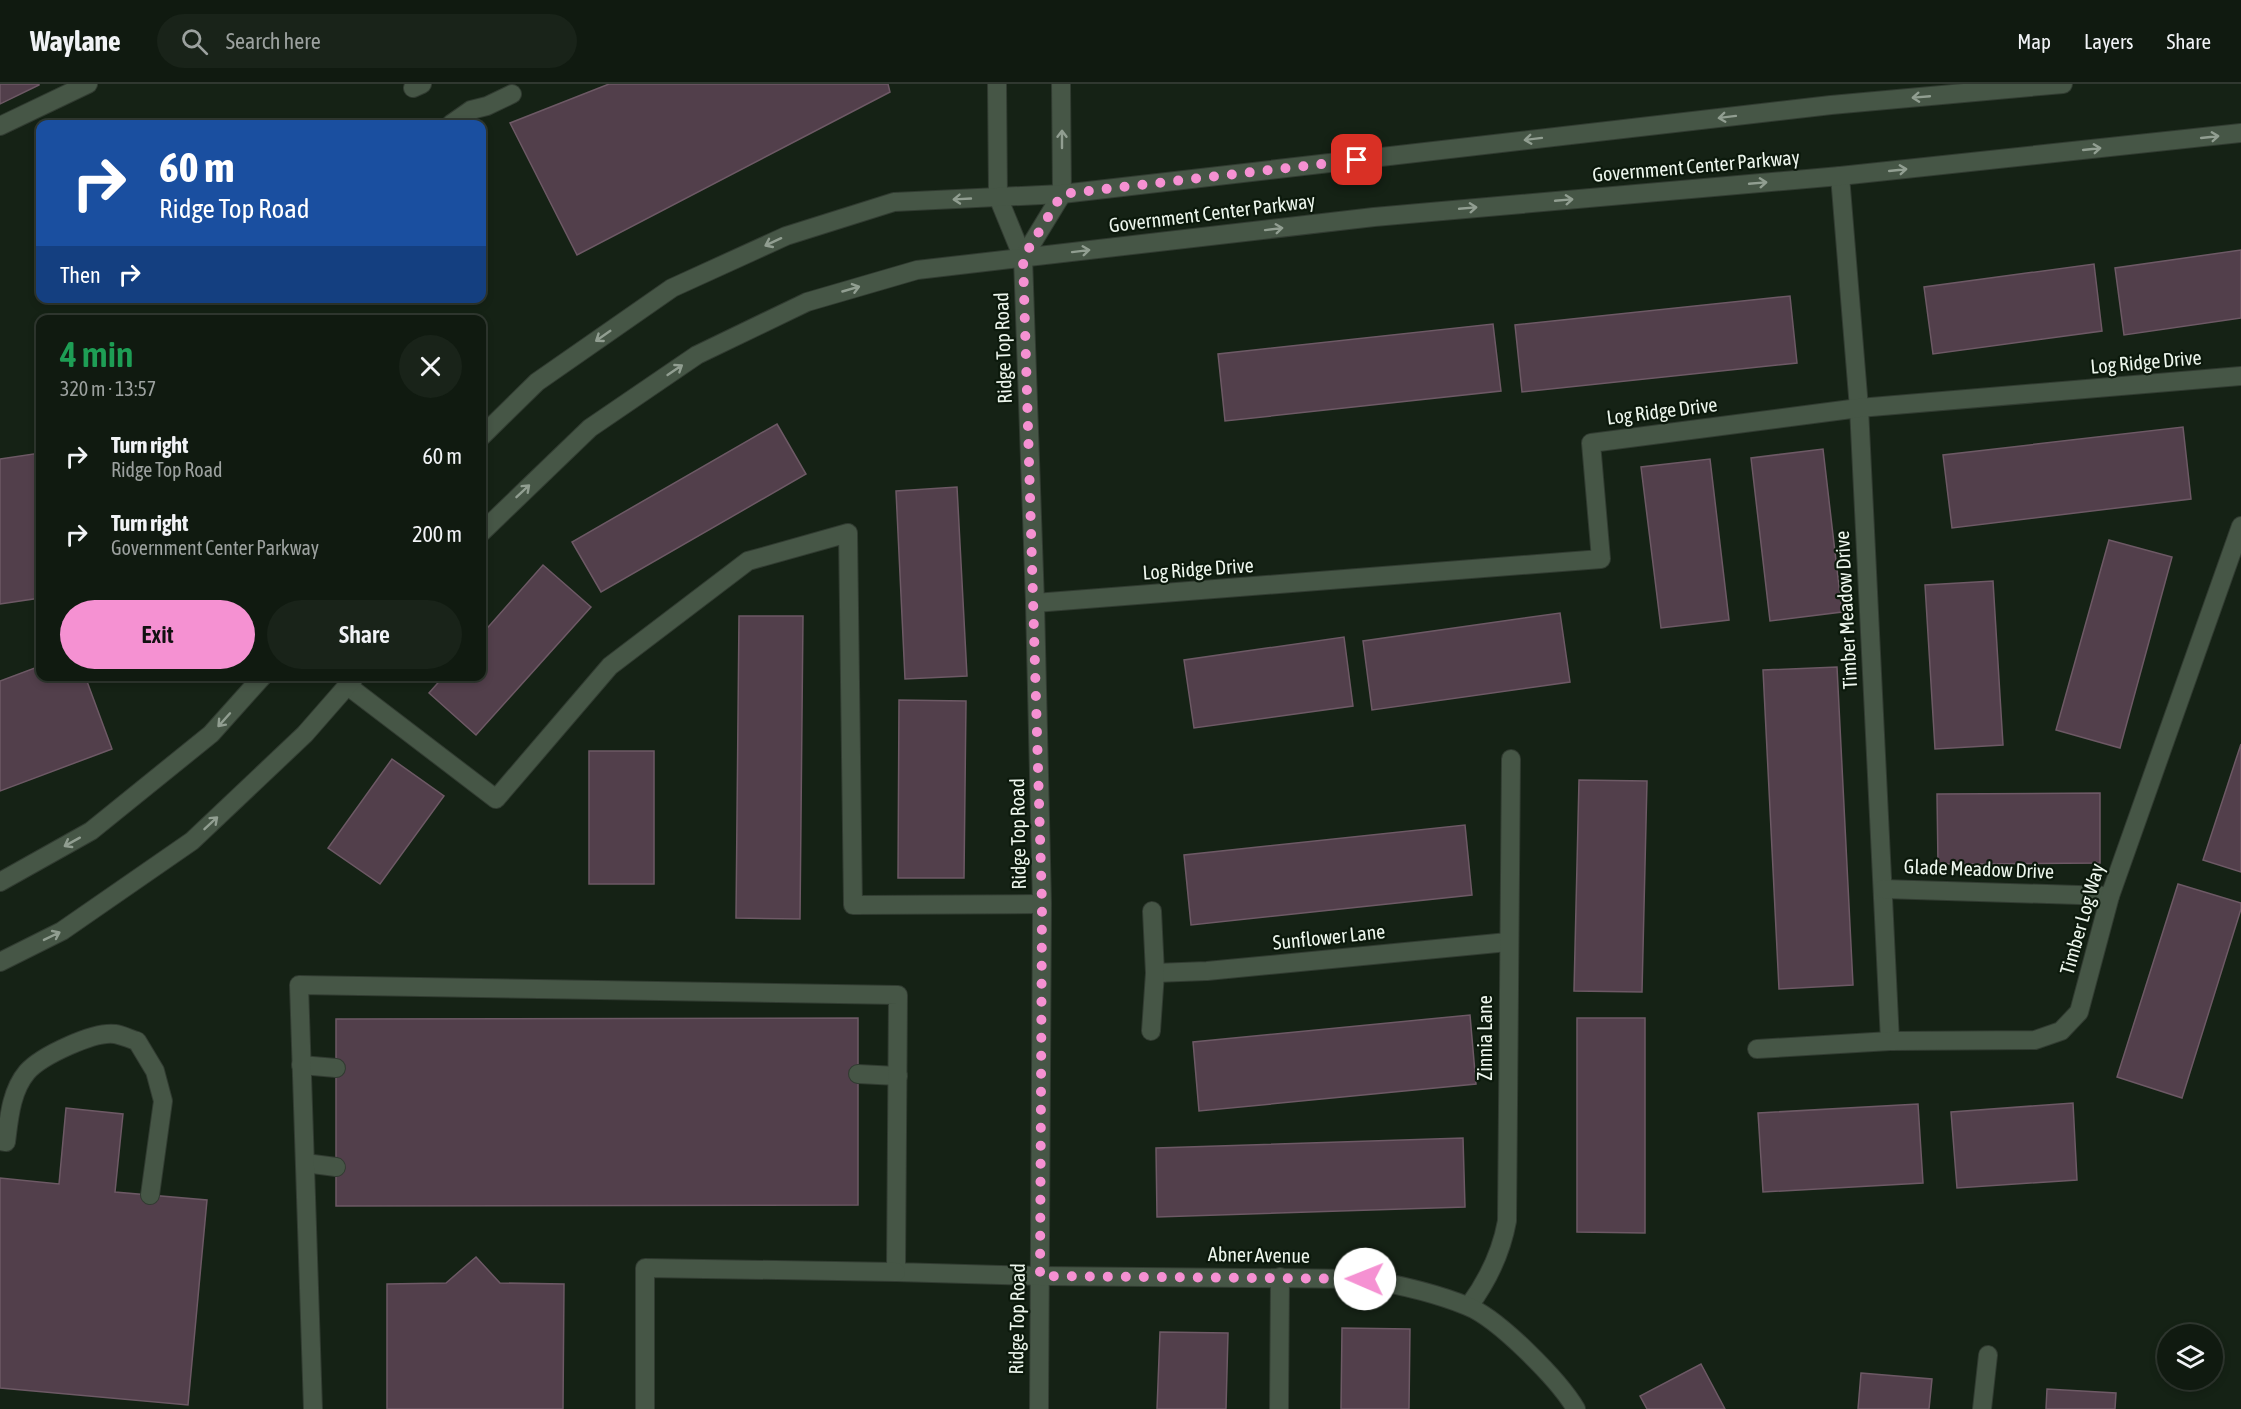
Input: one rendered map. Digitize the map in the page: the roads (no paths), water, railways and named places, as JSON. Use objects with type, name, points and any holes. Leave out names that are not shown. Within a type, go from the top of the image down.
[{"type":"street","points":[[0,126],[66,89],[88,84]]},
{"type":"street","name":"Ridge Top Road","points":[[997,84],[998,197],[1023,258],[1035,603],[1042,904],[1039,1409]]},
{"type":"street","points":[[1023,258],[1062,194],[1061,84]]},
{"type":"street","name":"Government Center Parkway","points":[[486,432],[537,382],[672,288],[786,236],[894,202],[1062,194],[1831,105],[2063,84]]},
{"type":"street","points":[[457,120],[471,110],[487,106],[512,93]]},
{"type":"street","name":"Government Center Parkway","points":[[486,528],[590,428],[697,355],[807,302],[917,270],[1374,217],[1840,176],[2241,134]]},
{"type":"street","name":"Timber Meadow Drive","points":[[1840,176],[1859,408],[1890,1041]]},
{"type":"street","name":"Log Ridge Drive","points":[[1035,603],[1601,559],[1591,443],[1859,408],[2241,376]]},
{"type":"street","name":"Timber Log Way","points":[[1757,1049],[1890,1041],[2035,1040],[2061,1031],[2079,1012],[2110,896],[2241,526]]},
{"type":"street","points":[[0,962],[62,931],[192,842],[305,734],[352,681],[496,799],[610,666],[748,561],[848,533],[853,905],[1042,904]]},
{"type":"street","points":[[0,882],[91,831],[212,734],[259,681]]},
{"type":"street","name":"Zinnia Lane","points":[[1469,1306],[1487,1282],[1503,1244],[1507,1221],[1511,759]]},
{"type":"street","name":"Glade Meadow Drive","points":[[1882,889],[2110,896]]},
{"type":"street","points":[[1151,1031],[1155,973],[1152,911]]},
{"type":"street","name":"Sunflower Lane","points":[[1155,973],[1207,971],[1508,942]]},
{"type":"street","points":[[313,1409],[299,985],[898,995],[896,1272]]},
{"type":"street","points":[[0,1141],[6,1142],[12,1101],[27,1072],[54,1053],[86,1038],[114,1034],[137,1041],[155,1071],[163,1101],[150,1196]]},
{"type":"street","points":[[302,1065],[336,1068]]},
{"type":"street","points":[[858,1074],[898,1076]]},
{"type":"street","points":[[305,1163],[336,1167]]},
{"type":"street","name":"Abner Avenue","points":[[645,1409],[645,1268],[1040,1276],[1365,1279],[1405,1286],[1469,1306],[1529,1353],[1570,1399],[1576,1409]]},
{"type":"street","points":[[1279,1409],[1280,1277]]},
{"type":"street","points":[[1982,1409],[1988,1354]]}]
